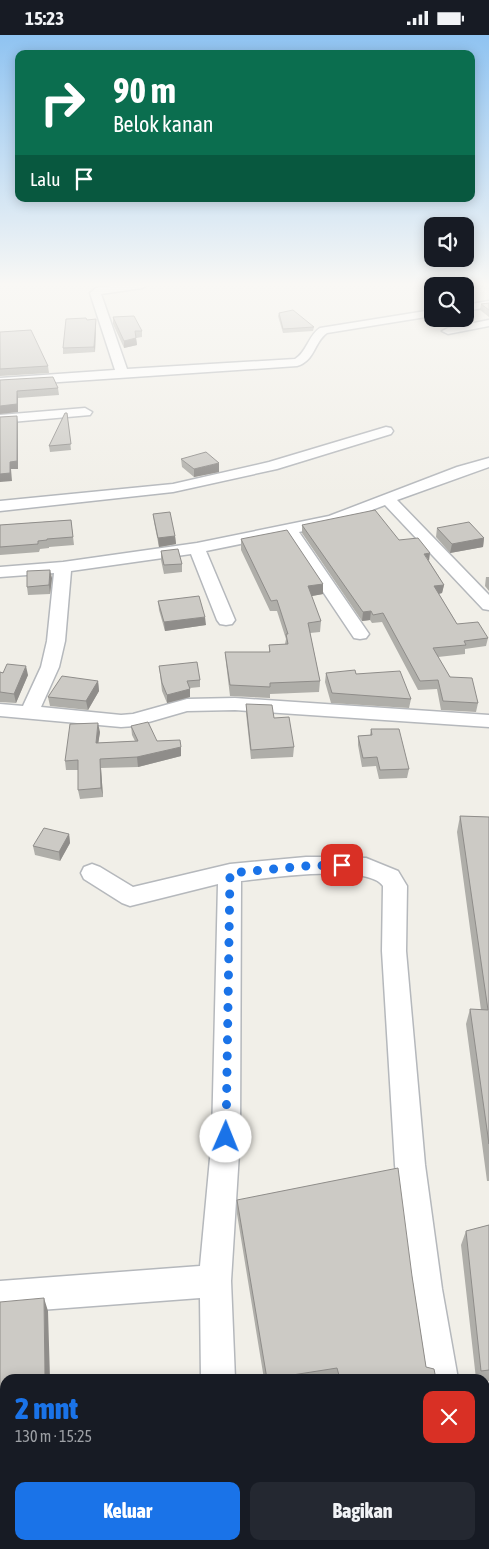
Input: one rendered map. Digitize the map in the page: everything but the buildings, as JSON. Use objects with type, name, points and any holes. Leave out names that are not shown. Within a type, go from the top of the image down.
[{"type":"street","points":[[116,356],[122,373]]},
{"type":"street","points":[[0,383],[122,373],[297,363],[307,356]]},
{"type":"street","points":[[0,419],[85,412]]},
{"type":"street","points":[[0,506],[173,488],[272,466],[386,431]]},
{"type":"street","points":[[0,572],[63,567],[197,548],[290,530],[333,520],[462,470],[489,463]]},
{"type":"street","points":[[388,500],[489,605]]},
{"type":"street","points":[[290,530],[360,634]]},
{"type":"street","points":[[197,548],[226,620]]},
{"type":"street","points":[[29,713],[50,667],[60,616],[63,567]]},
{"type":"street","points":[[0,710],[120,721],[135,720],[187,705],[235,704],[489,721]]},
{"type":"street","points":[[92,873],[130,897],[230,873],[306,866],[342,865],[366,867],[390,877],[395,886],[394,951],[410,1165],[426,1289],[440,1374]]},
{"type":"street","points":[[218,1374],[216,1281],[226,1137],[230,873]]},
{"type":"street","points":[[0,1297],[216,1281]]},
{"type":"route","points":[[226,1137],[230,873],[306,866],[342,865]]}]
